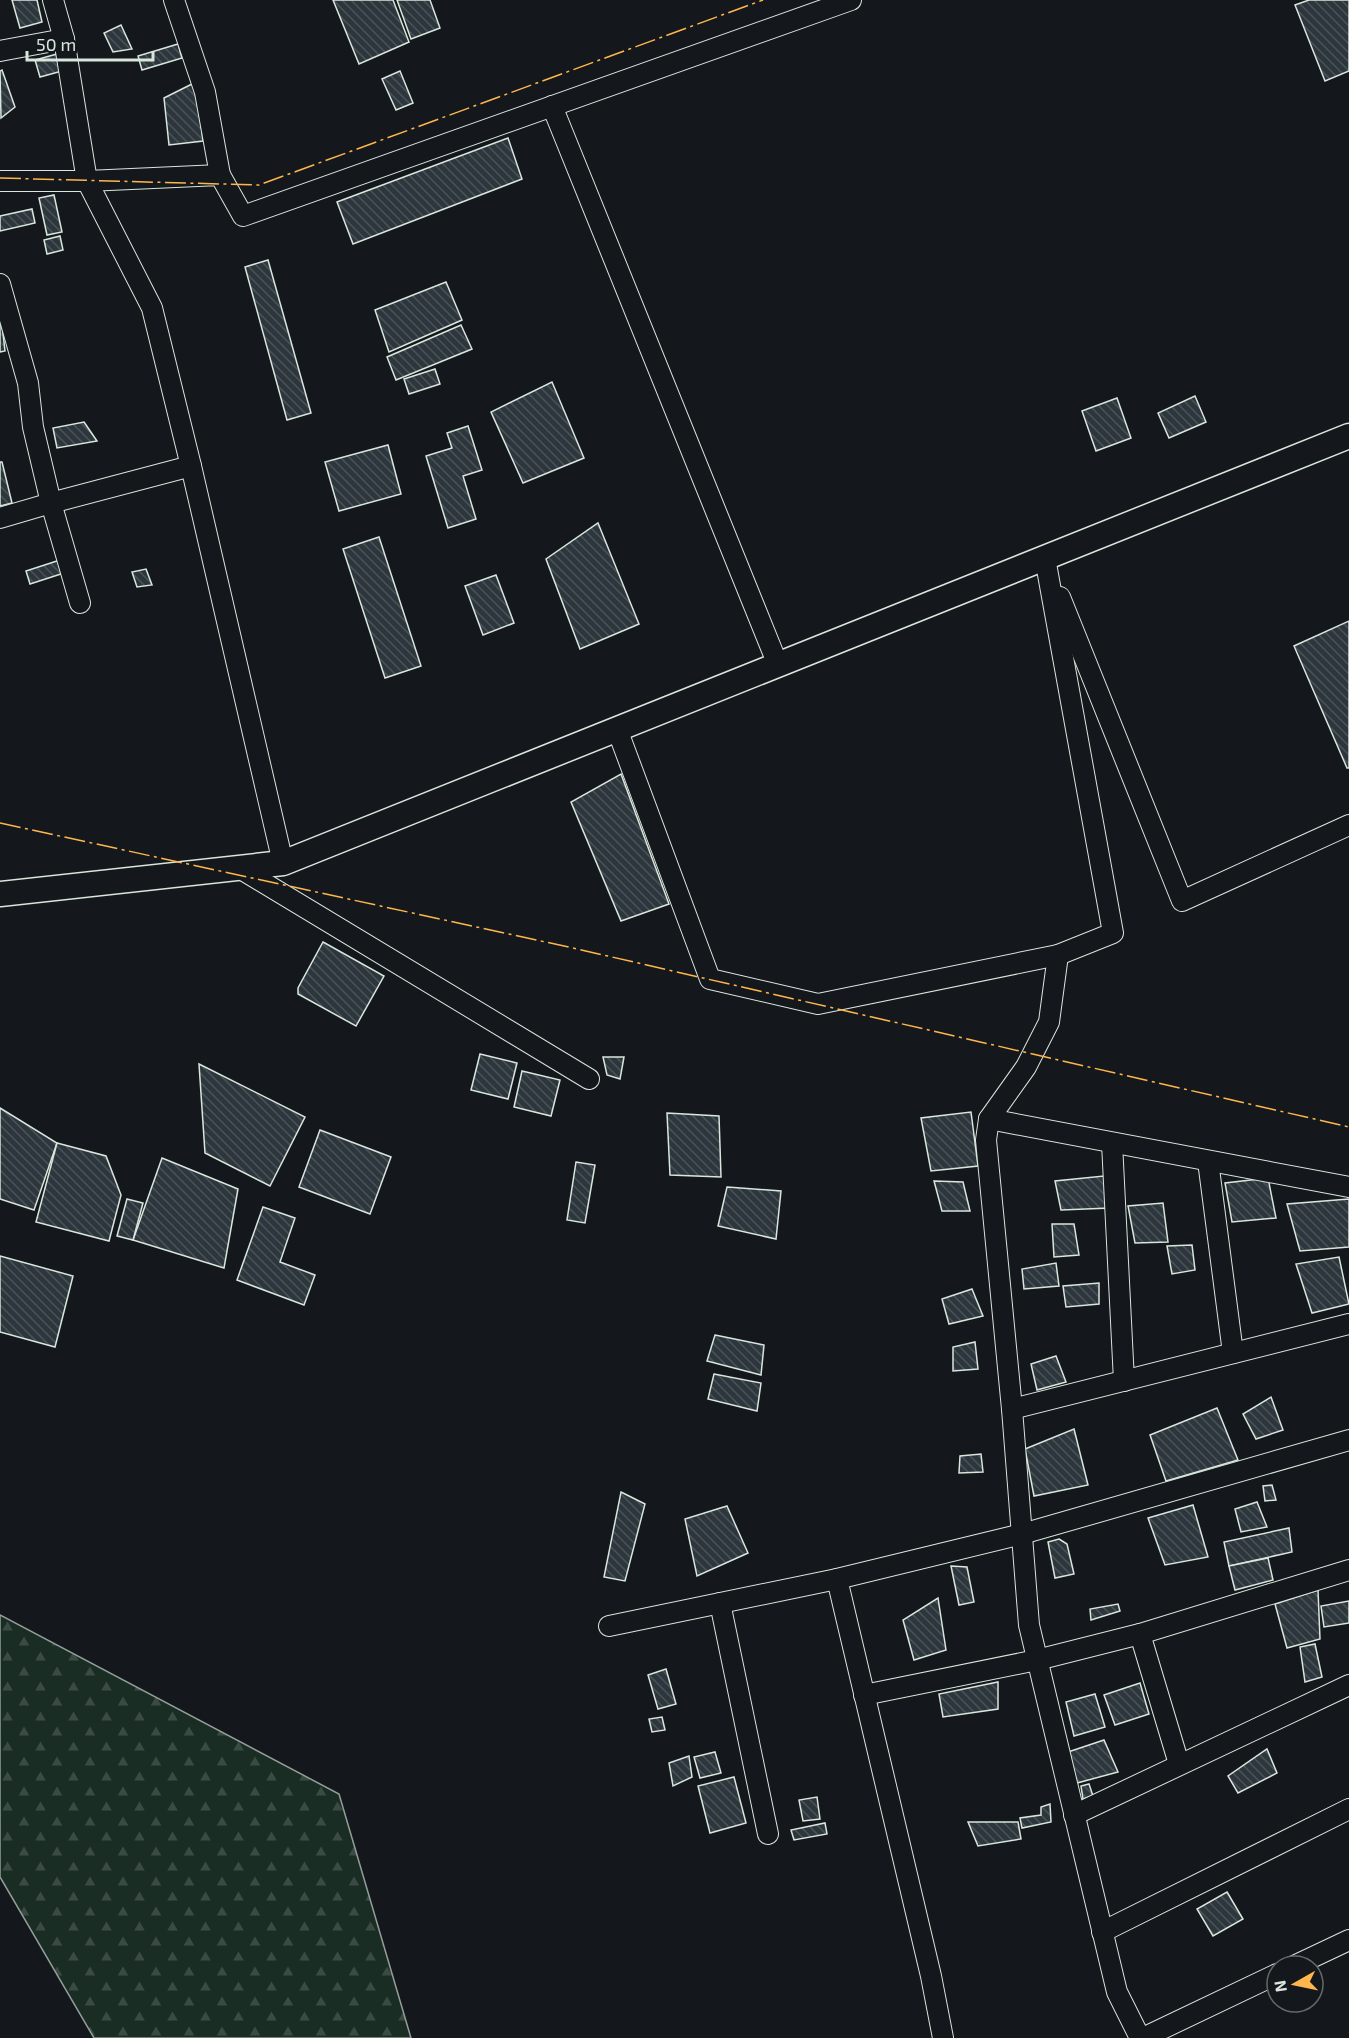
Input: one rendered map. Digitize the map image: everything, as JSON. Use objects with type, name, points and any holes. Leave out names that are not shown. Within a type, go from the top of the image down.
[{"type":"main road","points":[[0,894],[283,863],[1349,436]]},
{"type":"street","points":[[53,0],[64,39],[87,181],[152,309],[191,466],[283,863]]},
{"type":"street","points":[[174,0],[205,92],[220,175],[243,216],[851,0]]},
{"type":"street","points":[[0,51],[64,39]]},
{"type":"street","points":[[552,106],[778,665]]},
{"type":"street","points":[[0,181],[87,181],[220,175]]},
{"type":"street","points":[[0,284],[28,383],[33,427],[51,502],[80,603]]},
{"type":"street","points":[[0,518],[51,502],[191,466]]},
{"type":"street","points":[[1045,558],[1182,901],[1349,825]]},
{"type":"street","points":[[617,729],[710,979],[818,1004],[1058,955],[1113,933],[1045,558]]},
{"type":"street","points":[[241,869],[589,1079]]},
{"type":"street","points":[[1058,955],[1049,1022],[1026,1067],[989,1119],[986,1140],[1012,1409],[1029,1625],[1117,1992],[1141,2038],[1265,1980]]},
{"type":"street","points":[[989,1119],[1349,1187]]},
{"type":"street","points":[[1112,1143],[1124,1381]]},
{"type":"street","points":[[1208,1161],[1233,1353]]},
{"type":"street","points":[[1012,1409],[1349,1324]]},
{"type":"street","points":[[609,1626],[837,1579],[1022,1534],[1349,1440]]},
{"type":"street","points":[[864,1695],[1037,1660],[1140,1634],[1349,1570]]},
{"type":"street","points":[[837,1579],[931,1976],[943,2038]]},
{"type":"street","points":[[720,1603],[768,1834]]},
{"type":"street","points":[[1140,1634],[1179,1764]]},
{"type":"street","points":[[1074,1815],[1349,1685]]},
{"type":"street","points":[[1102,1932],[1349,1809]]},
{"type":"street","points":[[1319,1954],[1349,1940]]},
{"type":"green space","points":[[0,1615],[339,1794],[411,2038],[94,2038],[0,1877]]},
{"type":"building","points":[[12,0],[37,0],[42,22],[20,28]]},
{"type":"building","points":[[333,0],[393,0],[409,42],[359,64]]},
{"type":"building","points":[[397,0],[430,0],[440,28],[411,39]]},
{"type":"building","points":[[1309,0],[1349,0],[1349,71],[1325,81],[1295,5]]},
{"type":"building","points":[[121,25],[132,49],[113,52],[104,33]]},
{"type":"building","points":[[178,44],[182,58],[142,70],[138,56]]},
{"type":"building","points":[[57,54],[62,71],[40,77],[35,60]]},
{"type":"building","points":[[2,70],[15,107],[1,118],[0,71]]},
{"type":"building","points":[[400,71],[413,103],[396,110],[382,79]]},
{"type":"building","points":[[196,82],[203,141],[169,145],[164,98]]},
{"type":"building","points":[[508,138],[522,179],[353,244],[337,202]]},
{"type":"building","points":[[54,195],[62,232],[47,235],[39,198]]},
{"type":"building","points":[[32,209],[35,223],[0,231],[0,216]]},
{"type":"building","points":[[60,236],[63,250],[47,254],[44,240]]},
{"type":"building","points":[[268,260],[311,413],[287,420],[245,267]]},
{"type":"building","points":[[446,282],[462,320],[389,352],[375,310]]},
{"type":"building","points":[[2,325],[5,351],[0,352],[0,326]]},
{"type":"building","points":[[461,325],[472,349],[396,380],[387,357]]},
{"type":"building","points":[[435,369],[440,384],[409,394],[404,379]]},
{"type":"building","points":[[552,382],[584,458],[523,483],[491,412]]},
{"type":"building","points":[[1195,396],[1206,422],[1169,438],[1158,413]]},
{"type":"building","points":[[1117,398],[1131,438],[1096,451],[1082,411]]},
{"type":"building","points":[[84,422],[97,441],[57,448],[53,428]]},
{"type":"building","points":[[468,426],[482,470],[463,476],[476,519],[448,528],[426,456],[452,448],[447,433]]},
{"type":"building","points":[[388,445],[401,494],[339,511],[325,462]]},
{"type":"building","points":[[0,462],[2,462],[12,503],[0,506]]},
{"type":"building","points":[[598,523],[639,624],[580,649],[546,559]]},
{"type":"building","points":[[379,537],[421,666],[385,678],[343,549]]},
{"type":"building","points":[[60,560],[64,573],[30,584],[26,571]]},
{"type":"building","points":[[146,569],[152,585],[137,587],[132,572]]},
{"type":"building","points":[[496,575],[514,623],[483,635],[465,586]]},
{"type":"building","points":[[1349,621],[1349,768],[1347,768],[1294,646]]},
{"type":"building","points":[[621,774],[669,904],[621,921],[571,802]]},
{"type":"building","points":[[323,942],[384,976],[356,1026],[298,994],[298,988]]},
{"type":"building","points":[[480,1054],[517,1063],[508,1099],[471,1090]]},
{"type":"building","points":[[603,1057],[624,1057],[620,1079],[607,1075]]},
{"type":"building","points":[[199,1064],[305,1117],[270,1186],[205,1153]]},
{"type":"building","points":[[522,1071],[560,1080],[551,1116],[514,1107]]},
{"type":"building","points":[[0,1108],[57,1143],[34,1210],[0,1199]]},
{"type":"building","points":[[971,1112],[978,1166],[931,1171],[921,1118]]},
{"type":"building","points":[[667,1113],[719,1116],[721,1177],[670,1175]]},
{"type":"building","points":[[320,1130],[391,1157],[370,1214],[299,1187]]},
{"type":"building","points":[[57,1143],[106,1156],[121,1195],[109,1241],[36,1222]]},
{"type":"building","points":[[162,1158],[238,1189],[224,1268],[133,1240]]},
{"type":"building","points":[[576,1162],[595,1165],[585,1223],[567,1220]]},
{"type":"building","points":[[1104,1176],[1110,1208],[1061,1210],[1055,1181]]},
{"type":"building","points":[[1268,1178],[1276,1218],[1232,1222],[1225,1183]]},
{"type":"building","points":[[934,1181],[963,1182],[970,1211],[942,1211]]},
{"type":"building","points":[[727,1187],[781,1191],[776,1239],[718,1226]]},
{"type":"building","points":[[127,1199],[143,1203],[133,1240],[117,1236]]},
{"type":"building","points":[[1349,1199],[1349,1247],[1300,1251],[1287,1204]]},
{"type":"building","points":[[1163,1203],[1168,1242],[1135,1243],[1128,1206]]},
{"type":"building","points":[[263,1207],[295,1218],[280,1262],[315,1275],[304,1305],[237,1280]]},
{"type":"building","points":[[1052,1224],[1074,1224],[1079,1255],[1054,1257]]},
{"type":"building","points":[[1192,1245],[1195,1270],[1172,1274],[1167,1246]]},
{"type":"building","points":[[0,1256],[73,1276],[55,1347],[0,1332]]},
{"type":"building","points":[[1339,1257],[1349,1304],[1312,1313],[1296,1264]]},
{"type":"building","points":[[1056,1263],[1059,1286],[1024,1289],[1022,1269]]},
{"type":"building","points":[[1099,1283],[1099,1304],[1066,1307],[1063,1286]]},
{"type":"building","points":[[972,1289],[983,1316],[949,1324],[942,1299]]},
{"type":"building","points":[[715,1335],[764,1345],[761,1375],[707,1361]]},
{"type":"building","points":[[975,1342],[978,1369],[953,1371],[953,1347]]},
{"type":"building","points":[[1056,1356],[1066,1382],[1037,1390],[1031,1364]]},
{"type":"building","points":[[714,1374],[761,1383],[757,1411],[708,1399]]},
{"type":"building","points":[[1271,1397],[1283,1430],[1256,1439],[1243,1414]]},
{"type":"building","points":[[1217,1408],[1238,1460],[1166,1481],[1150,1435]]},
{"type":"building","points":[[1074,1429],[1088,1485],[1034,1496],[1025,1449]]},
{"type":"building","points":[[981,1454],[983,1472],[959,1473],[960,1456]]},
{"type":"building","points":[[1272,1485],[1276,1500],[1265,1501],[1263,1486]]},
{"type":"building","points":[[621,1492],[645,1504],[625,1581],[604,1577]]},
{"type":"building","points":[[1257,1502],[1267,1527],[1241,1532],[1235,1509]]},
{"type":"building","points":[[1193,1505],[1208,1557],[1165,1565],[1148,1518]]},
{"type":"building","points":[[727,1506],[748,1553],[697,1576],[685,1519]]},
{"type":"building","points":[[1289,1528],[1292,1552],[1229,1566],[1224,1542]]},
{"type":"building","points":[[1059,1539],[1067,1544],[1074,1574],[1055,1578],[1048,1542]]},
{"type":"building","points":[[1268,1558],[1273,1580],[1235,1590],[1229,1566]]},
{"type":"building","points":[[951,1566],[967,1567],[974,1602],[959,1605]]},
{"type":"building","points":[[1318,1590],[1320,1639],[1287,1648],[1275,1604]]},
{"type":"building","points":[[938,1598],[946,1650],[914,1660],[903,1620]]},
{"type":"building","points":[[1349,1601],[1349,1623],[1324,1627],[1321,1606]]},
{"type":"building","points":[[1118,1604],[1120,1611],[1091,1620],[1090,1609]]},
{"type":"building","points":[[1315,1644],[1322,1677],[1305,1682],[1300,1647]]},
{"type":"building","points":[[666,1669],[676,1704],[658,1709],[648,1675]]},
{"type":"building","points":[[998,1682],[998,1709],[943,1717],[939,1694]]},
{"type":"building","points":[[1140,1683],[1149,1714],[1115,1725],[1104,1695]]},
{"type":"building","points":[[1095,1694],[1105,1727],[1074,1736],[1066,1702]]},
{"type":"building","points":[[662,1717],[665,1730],[652,1732],[649,1719]]},
{"type":"building","points":[[1104,1740],[1118,1772],[1077,1783],[1068,1752]]},
{"type":"building","points":[[1267,1749],[1277,1773],[1238,1793],[1228,1776]]},
{"type":"building","points":[[715,1752],[721,1773],[700,1778],[694,1757]]},
{"type":"building","points":[[689,1756],[692,1777],[673,1786],[669,1763]]},
{"type":"building","points":[[734,1777],[746,1823],[710,1833],[698,1786]]},
{"type":"building","points":[[1089,1784],[1093,1796],[1083,1799],[1081,1786]]},
{"type":"building","points":[[817,1797],[820,1819],[803,1821],[799,1800]]},
{"type":"building","points":[[1050,1804],[1051,1822],[1022,1828],[1020,1818],[1041,1815],[1041,1807]]},
{"type":"building","points":[[968,1822],[1018,1822],[1021,1839],[978,1846]]},
{"type":"building","points":[[825,1823],[827,1834],[794,1840],[791,1830]]},
{"type":"building","points":[[1227,1892],[1243,1919],[1213,1936],[1197,1909]]},
{"type":"power","points":[[0,178],[259,185],[763,0]]},
{"type":"power","points":[[0,823],[573,948],[1349,1127]]}]
